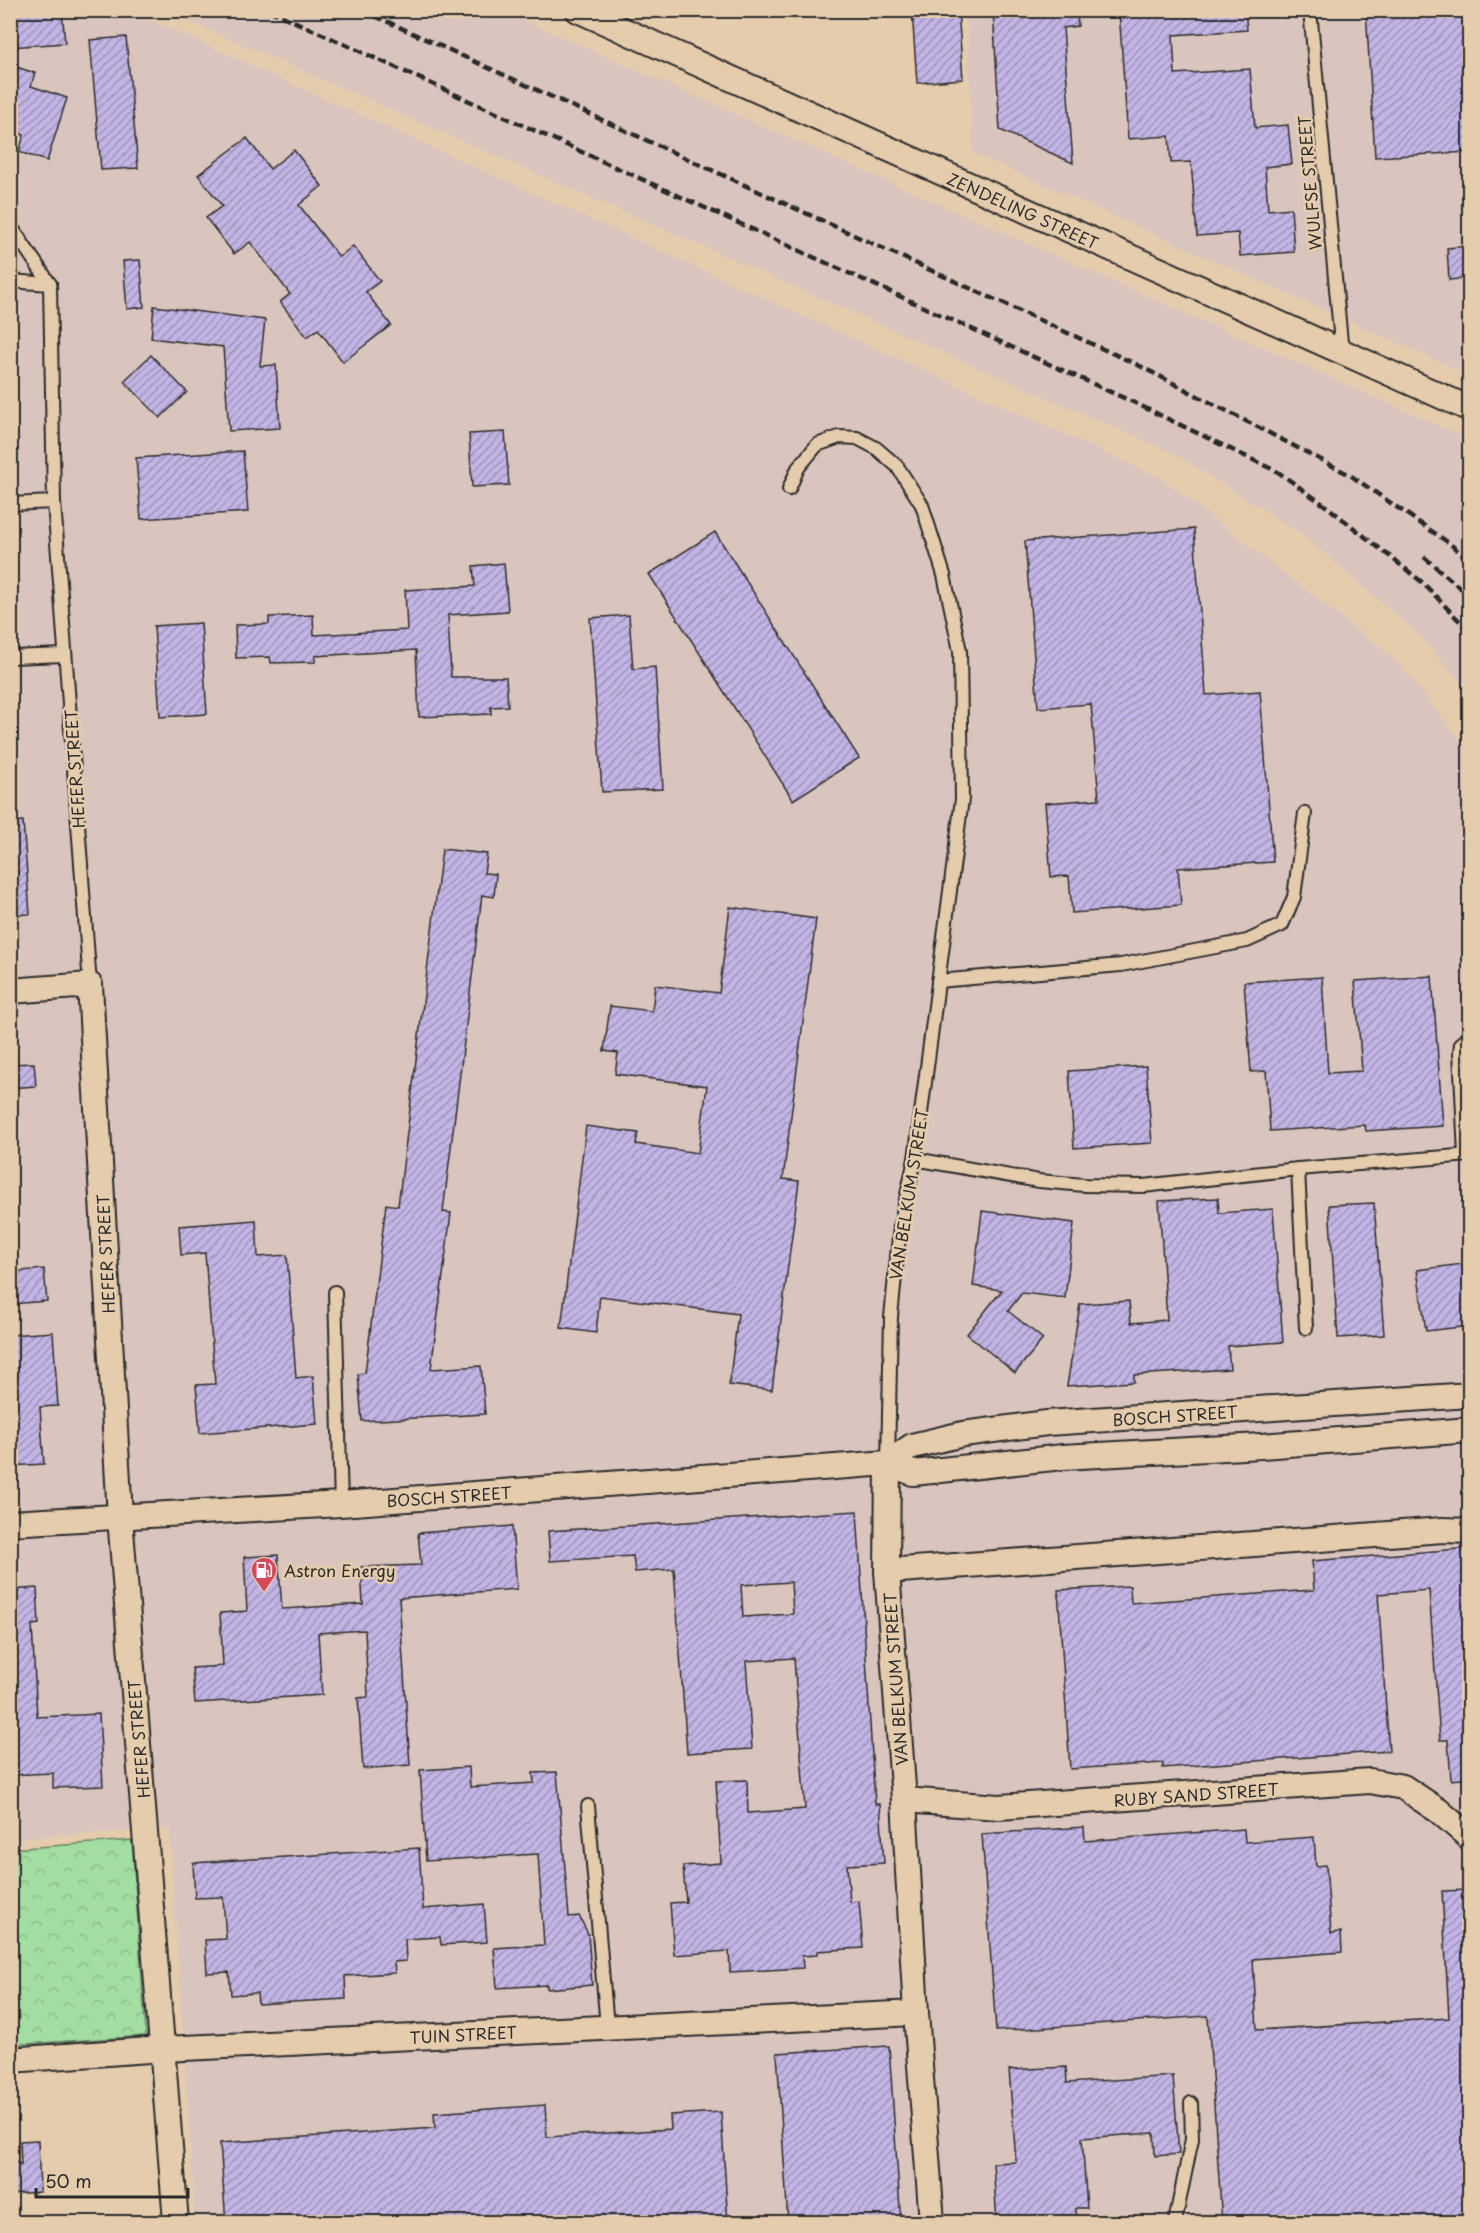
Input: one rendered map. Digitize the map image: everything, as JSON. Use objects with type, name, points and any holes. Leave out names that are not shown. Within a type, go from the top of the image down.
[{"type":"street","name":"ZENDELING STREET","points":[[578,10],[1470,409]]},
{"type":"street","points":[[10,991],[90,985]]},
{"type":"street","name":"HEFER STREET","points":[[90,985],[120,1517],[176,2223]]},
{"type":"street","name":"BOSCH STREET","points":[[888,1463],[912,1446],[963,1434],[1047,1424],[1470,1395]]},
{"type":"street","name":"BOSCH STREET","points":[[10,1523],[341,1504],[888,1463],[913,1473],[1063,1457],[1261,1446],[1470,1430]]},
{"type":"street","name":"VAN BELKUM STREET","points":[[888,1463],[887,1571],[932,2223]]},
{"type":"street","points":[[887,1571],[1443,1530],[1470,1531]]},
{"type":"street","name":"RUBY SAND STREET","points":[[904,1800],[999,1807],[1370,1781],[1403,1787],[1439,1810],[1470,1838]]},
{"type":"street","name":"TUIN STREET","points":[[10,2060],[163,2049],[916,2013]]},
{"type":"lane","name":"WULFSE STREET","points":[[1310,10],[1342,353]]},
{"type":"lane","points":[[10,225],[50,284]]},
{"type":"lane","points":[[10,281],[50,284]]},
{"type":"lane","name":"HEFER STREET","points":[[50,284],[54,502],[90,985]]},
{"type":"lane","name":"VAN BELKUM STREET","points":[[789,489],[798,468],[816,446],[839,437],[857,438],[876,448],[897,466],[922,505],[944,575],[960,651],[962,799],[915,1159],[900,1226],[891,1317],[888,1463]]},
{"type":"lane","points":[[10,504],[54,502]]},
{"type":"lane","points":[[10,657],[65,655]]},
{"type":"lane","points":[[938,981],[1121,964],[1247,941],[1256,937],[1282,925],[1294,897],[1305,813]]},
{"type":"lane","points":[[915,1159],[1039,1181],[1084,1185],[1143,1186],[1298,1169],[1467,1155],[1460,1051],[1461,1044],[1470,1036]]},
{"type":"lane","points":[[1298,1169],[1306,1328]]},
{"type":"lane","points":[[335,1292],[341,1504]]},
{"type":"lane","points":[[588,1806],[607,2027]]},
{"type":"lane","points":[[1175,2223],[1192,2139],[1191,2103]]},
{"type":"shaded area","points":[[11,11],[131,11],[1161,478],[1395,659],[1469,750],[1469,2222],[195,2222],[169,1828],[11,1839]]},
{"type":"shaded area","points":[[166,11],[503,11],[1469,439],[1469,692],[1417,633],[1304,536],[1175,454]]},
{"type":"shaded area","points":[[966,11],[1469,11],[1469,375],[973,153]]},
{"type":"green space","points":[[132,1840],[146,2036],[11,2045],[11,1849]]},
{"type":"building","points":[[10,10],[62,10],[65,43],[10,47]]},
{"type":"building","points":[[912,10],[958,10],[963,79],[917,83]]},
{"type":"building","points":[[993,10],[1077,10],[1078,26],[1063,28],[1073,163],[1000,130]]},
{"type":"building","points":[[1119,10],[1245,10],[1247,30],[1173,35],[1175,74],[1250,69],[1255,128],[1288,125],[1292,164],[1265,167],[1268,210],[1291,208],[1294,252],[1240,256],[1238,233],[1197,236],[1191,162],[1171,163],[1169,136],[1128,139]]},
{"type":"building","points":[[1366,10],[1470,10],[1470,152],[1375,157]]},
{"type":"building","points":[[126,37],[138,168],[101,170],[90,40]]},
{"type":"building","points":[[10,65],[35,73],[31,86],[67,98],[47,161],[19,152],[24,135],[10,130]]},
{"type":"building","points":[[247,138],[270,169],[294,150],[322,186],[299,205],[339,257],[353,246],[380,281],[366,292],[391,325],[343,362],[318,329],[307,337],[280,302],[290,294],[250,242],[234,254],[206,218],[222,206],[198,175]]},
{"type":"building","points":[[1470,246],[1470,278],[1449,280],[1447,248]]},
{"type":"building","points":[[140,260],[144,307],[127,309],[123,261]]},
{"type":"building","points":[[154,306],[265,320],[260,366],[276,365],[280,428],[229,431],[223,347],[151,338]]},
{"type":"building","points":[[151,355],[187,392],[160,418],[124,381]]},
{"type":"building","points":[[505,432],[509,485],[472,487],[469,434]]},
{"type":"building","points":[[243,451],[248,512],[141,519],[136,458]]},
{"type":"building","points":[[1194,529],[1206,695],[1260,691],[1273,862],[1178,868],[1181,905],[1072,913],[1069,876],[1051,877],[1045,803],[1099,799],[1091,704],[1038,708],[1025,541]]},
{"type":"building","points":[[715,532],[859,758],[793,800],[649,574]]},
{"type":"building","points":[[504,563],[508,611],[448,615],[451,677],[506,677],[508,706],[491,707],[491,714],[419,717],[416,650],[315,656],[315,662],[271,663],[270,657],[236,658],[235,625],[269,624],[269,617],[313,615],[314,635],[407,630],[405,590],[475,586],[473,566]]},
{"type":"building","points":[[629,615],[633,669],[655,667],[663,789],[602,792],[590,618]]},
{"type":"building","points":[[201,623],[207,714],[160,717],[154,626]]},
{"type":"building","points":[[23,821],[30,914],[10,915],[10,822]]},
{"type":"building","points":[[442,849],[487,854],[484,873],[496,874],[494,897],[482,895],[443,1212],[451,1213],[431,1369],[481,1366],[485,1414],[362,1421],[358,1374],[365,1373],[386,1204],[398,1206]]},
{"type":"building","points":[[730,907],[816,919],[783,1179],[799,1181],[772,1390],[729,1385],[738,1314],[600,1296],[596,1333],[561,1328],[586,1126],[638,1133],[636,1144],[698,1153],[707,1086],[615,1074],[618,1053],[604,1051],[610,1006],[652,1011],[655,985],[719,993]]},
{"type":"building","points":[[1432,976],[1443,1126],[1366,1131],[1365,1125],[1270,1131],[1266,1071],[1251,1072],[1244,982],[1322,977],[1328,1073],[1362,1071],[1355,981]]},
{"type":"building","points":[[34,1063],[36,1086],[10,1088],[10,1064]]},
{"type":"building","points":[[1146,1066],[1152,1143],[1074,1148],[1069,1071]]},
{"type":"building","points":[[1218,1198],[1219,1213],[1273,1209],[1283,1342],[1228,1346],[1230,1369],[1134,1375],[1134,1382],[1067,1386],[1080,1304],[1129,1301],[1131,1323],[1167,1320],[1159,1201]]},
{"type":"building","points":[[1374,1203],[1384,1335],[1338,1338],[1329,1205]]},
{"type":"building","points":[[982,1211],[1074,1223],[1065,1298],[1022,1293],[1008,1311],[1043,1339],[1015,1373],[967,1334],[1002,1290],[973,1286]]},
{"type":"building","points":[[256,1220],[258,1257],[287,1255],[296,1378],[313,1376],[317,1424],[200,1433],[196,1385],[215,1384],[205,1253],[181,1255],[179,1226]]},
{"type":"building","points":[[1470,1263],[1470,1326],[1426,1331],[1417,1270]]},
{"type":"building","points":[[44,1269],[47,1301],[10,1304],[10,1272]]},
{"type":"building","points":[[53,1332],[58,1406],[40,1407],[44,1464],[10,1466],[10,1335]]},
{"type":"building","points":[[857,1511],[875,1804],[880,1804],[884,1863],[847,1865],[850,1902],[859,1901],[863,1948],[817,1951],[817,1955],[802,1956],[803,1968],[730,1972],[729,1951],[674,1955],[670,1903],[686,1902],[683,1866],[721,1863],[716,1781],[747,1780],[748,1813],[805,1809],[794,1658],[746,1661],[752,1749],[687,1753],[674,1569],[635,1572],[633,1556],[550,1561],[548,1531]],"holes":[[[791,1582],[793,1614],[743,1617],[741,1585]]]},
{"type":"building","points":[[512,1526],[517,1589],[399,1598],[410,1765],[363,1769],[358,1698],[368,1697],[365,1630],[318,1633],[322,1695],[195,1703],[192,1668],[223,1666],[220,1613],[247,1611],[244,1557],[278,1555],[282,1609],[363,1604],[361,1567],[421,1565],[418,1533]]},
{"type":"building","points":[[1470,1548],[1470,1778],[1451,1780],[1448,1740],[1440,1740],[1429,1590],[1378,1594],[1389,1751],[1163,1768],[1163,1763],[1070,1769],[1058,1590],[1130,1586],[1131,1603],[1314,1590],[1312,1561]]},
{"type":"building","points":[[37,1588],[39,1624],[32,1625],[37,1717],[99,1714],[103,1786],[53,1788],[53,1773],[10,1775],[10,1590]]},
{"type":"building","points":[[469,1767],[470,1787],[534,1783],[533,1773],[557,1772],[569,1917],[579,1916],[588,1934],[592,1985],[547,1989],[547,1985],[497,1988],[494,1948],[544,1945],[538,1854],[426,1861],[420,1770]]},
{"type":"building","points":[[1084,1827],[1085,1841],[1244,1829],[1245,1842],[1314,1837],[1316,1866],[1326,1865],[1331,1933],[1341,1932],[1342,1952],[1253,1959],[1257,2030],[1449,2018],[1442,1891],[1470,1890],[1470,2223],[1222,2223],[1208,2016],[996,2031],[982,1834]]},
{"type":"building","points":[[419,1848],[423,1909],[484,1904],[487,1942],[441,1945],[440,1937],[405,1939],[406,1961],[394,1962],[395,1973],[345,1976],[346,1999],[258,2004],[257,1993],[231,1995],[229,1972],[207,1973],[205,1940],[226,1939],[223,1897],[195,1898],[193,1863]]},
{"type":"building","points":[[889,2046],[901,2223],[788,2223],[777,2053]]},
{"type":"building","points":[[1066,2067],[1067,2083],[1173,2076],[1179,2154],[1155,2156],[1154,2133],[1082,2138],[1087,2208],[1076,2208],[1077,2223],[997,2223],[993,2163],[1016,2162],[1009,2070]]},
{"type":"building","points":[[545,2105],[547,2137],[671,2129],[670,2115],[721,2112],[728,2223],[226,2223],[220,2143],[435,2128],[434,2113]]},
{"type":"building","points":[[38,2140],[40,2192],[10,2194],[10,2158],[21,2165],[20,2141]]},
{"type":"railway","points":[[269,10],[1135,403],[1278,472],[1330,509],[1422,582],[1470,632]]},
{"type":"railway","points":[[362,10],[1140,366],[1350,475],[1449,543],[1470,561]]},
{"type":"railway","points":[[1424,557],[1470,596]]},
{"type":"place","name":"Astron Energy","points":[[264,1593]]}]
